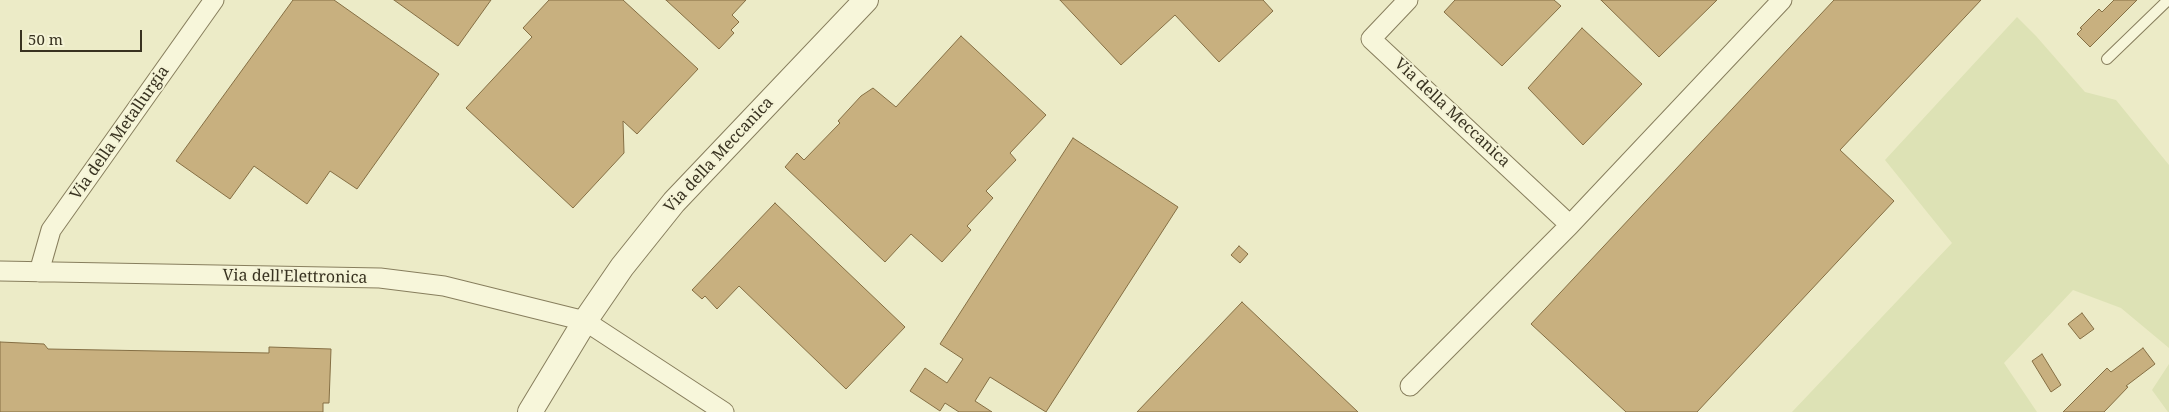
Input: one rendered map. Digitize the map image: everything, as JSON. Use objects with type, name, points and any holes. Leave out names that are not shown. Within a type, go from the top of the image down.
[{"type":"street","name":"Via della Metallurgia","points":[[39,272],[50,230],[214,0]]},
{"type":"street","name":"Via della Meccanica","points":[[530,412],[585,321],[622,267],[674,202],[866,0]]},
{"type":"street","name":"Via della Meccanica","points":[[1408,0],[1371,38],[1570,224]]},
{"type":"street","points":[[1410,386],[1570,224],[1782,0]]},
{"type":"street","name":"Via dell'Elettronica","points":[[0,271],[380,278],[444,286],[585,321]]},
{"type":"street","points":[[585,321],[724,412]]},
{"type":"lane","points":[[2107,60],[2168,0]]},
{"type":"green space","points":[[2017,17],[2085,92],[2116,100],[2169,165],[2169,348],[2121,308],[2073,290],[2004,363],[2037,412],[1792,412],[1952,243],[1885,160]]},
{"type":"green space","points":[[2169,364],[2169,412],[2168,412],[2152,390]]},
{"type":"building","points":[[293,0],[334,0],[439,74],[357,189],[330,171],[307,204],[254,166],[230,199],[176,161]]},
{"type":"building","points":[[394,0],[491,0],[458,46]]},
{"type":"building","points":[[549,0],[623,0],[698,69],[637,134],[623,121],[624,153],[573,208],[466,108],[532,37],[523,28]]},
{"type":"building","points":[[666,0],[746,0],[732,15],[739,22],[731,30],[734,33],[719,49]]},
{"type":"building","points":[[1060,0],[1263,0],[1273,11],[1219,62],[1175,15],[1121,65]]},
{"type":"building","points":[[1455,0],[1554,0],[1561,6],[1502,66],[1444,12]]},
{"type":"building","points":[[1601,0],[1717,0],[1659,57]]},
{"type":"building","points":[[1834,0],[1981,0],[1840,150],[1894,201],[1697,412],[1626,412],[1531,324]]},
{"type":"building","points":[[2114,0],[2137,0],[2090,47],[2077,34],[2082,29],[2080,28],[2099,9],[2102,12]]},
{"type":"building","points":[[1582,28],[1642,84],[1583,145],[1528,88]]},
{"type":"building","points":[[961,36],[1046,115],[1010,153],[1016,160],[986,191],[993,198],[967,226],[971,230],[942,262],[911,234],[885,262],[785,167],[797,153],[804,160],[840,123],[838,121],[861,96],[873,88],[896,107]]},
{"type":"building","points":[[1073,138],[1178,207],[1046,412],[990,377],[975,401],[992,412],[959,412],[945,403],[940,411],[910,391],[925,368],[947,383],[963,359],[940,344]]},
{"type":"building","points":[[775,203],[905,327],[846,389],[739,286],[717,309],[705,296],[702,299],[692,290]]},
{"type":"building","points":[[1239,246],[1248,254],[1240,263],[1231,255]]},
{"type":"building","points":[[1242,302],[1358,412],[1137,412]]},
{"type":"building","points":[[2082,313],[2094,329],[2080,339],[2068,324]]},
{"type":"building","points":[[0,342],[44,344],[48,349],[269,353],[269,347],[331,349],[329,403],[323,403],[323,412],[0,412]]},
{"type":"building","points":[[2143,348],[2155,364],[2126,386],[2128,387],[2104,412],[2063,412],[2107,368],[2111,372]]},
{"type":"building","points":[[2042,354],[2061,385],[2051,392],[2032,361]]}]
